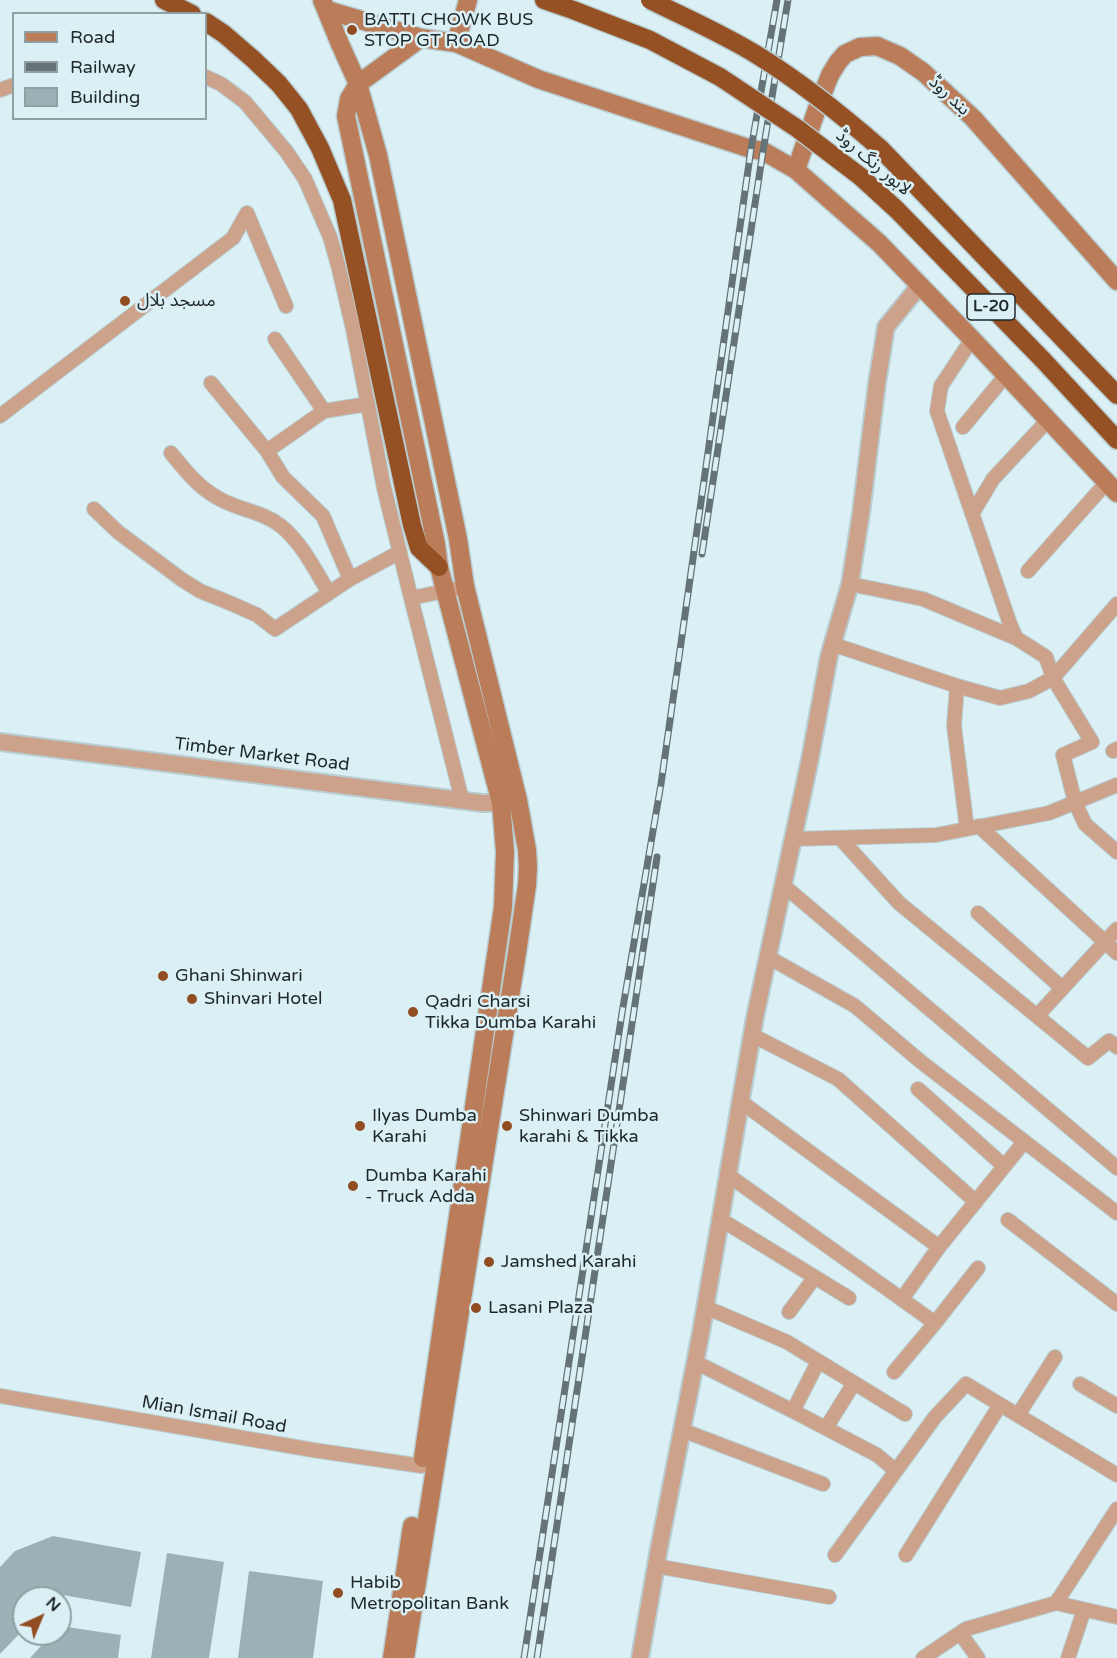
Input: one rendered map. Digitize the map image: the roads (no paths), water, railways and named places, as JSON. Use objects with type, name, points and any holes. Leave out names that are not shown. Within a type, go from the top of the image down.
[{"type":"highway","points":[[164,0],[188,12]]},
{"type":"highway","name":"لاہور رنگ روڈ","points":[[544,0],[650,40],[720,77],[798,129],[861,177],[897,210],[1043,360],[1117,440]]},
{"type":"highway","name":"لاہور رنگ روڈ","points":[[650,0],[756,54],[838,112],[881,149],[1117,395]]},
{"type":"highway","points":[[207,23],[254,59],[279,84],[299,110],[320,148],[342,200],[412,525],[439,567]]},
{"type":"main road","points":[[456,43],[468,0]]},
{"type":"main road","points":[[325,5],[421,38],[456,43],[538,79],[763,151],[796,170],[879,243],[1112,488]]},
{"type":"main road","points":[[325,5],[358,84],[378,155],[510,802],[503,908],[392,1658]]},
{"type":"main road","points":[[421,38],[358,84],[349,99],[346,116],[427,546],[458,539]]},
{"type":"main road","name":"بند روڈ","points":[[796,170],[819,103],[838,62],[844,54],[860,47],[877,46],[900,56],[923,72],[973,118],[1117,282]]},
{"type":"main road","points":[[405,1658],[528,867],[526,850],[439,567]]},
{"type":"street","points":[[207,77],[221,84],[245,102],[286,151],[305,179],[330,237],[368,404],[384,488],[462,800]]},
{"type":"street","points":[[0,416],[232,238],[247,213],[286,306]]},
{"type":"street","points":[[640,1658],[705,1308],[752,1035],[832,644],[850,584],[886,327],[920,285]]},
{"type":"street","points":[[275,339],[324,411]]},
{"type":"street","points":[[972,339],[942,386],[937,411],[1016,638]]},
{"type":"street","points":[[963,427],[1006,375]]},
{"type":"street","points":[[211,383],[267,451],[283,477],[322,516],[350,579]]},
{"type":"street","points":[[267,451],[324,411],[368,404]]},
{"type":"street","points":[[972,514],[993,479],[1048,420]]},
{"type":"street","points":[[171,453],[194,481],[218,498],[262,514],[291,535],[328,593]]},
{"type":"street","points":[[1028,572],[1112,488]]},
{"type":"street","points":[[94,509],[118,532],[181,579],[200,591],[257,615],[275,629],[350,579],[400,552]]},
{"type":"street","points":[[850,584],[923,599],[1016,638],[1046,657],[1053,678],[1092,742],[1063,755],[1075,802],[1085,824],[1117,852]]},
{"type":"street","points":[[411,598],[465,586]]},
{"type":"street","points":[[832,644],[1000,698],[1029,691],[1053,678],[1117,604]]},
{"type":"street","points":[[957,686],[954,726],[973,827],[1117,953]]},
{"type":"street","name":"Timber Market Road","points":[[0,742],[482,803],[510,802]]},
{"type":"street","points":[[793,839],[936,835],[1049,813],[1117,785]]},
{"type":"street","points":[[840,838],[899,903],[1088,1058],[1114,1040]]},
{"type":"street","points":[[783,885],[1117,1168]]},
{"type":"street","points":[[978,914],[1062,988]]},
{"type":"street","points":[[1037,1016],[1117,929]]},
{"type":"street","points":[[768,957],[855,1006],[920,1061],[1117,1214]]},
{"type":"street","points":[[752,1035],[838,1079],[975,1202]]},
{"type":"street","points":[[918,1089],[1004,1166]]},
{"type":"street","points":[[740,1101],[939,1247]]},
{"type":"street","points":[[902,1299],[939,1247],[1024,1142]]},
{"type":"street","points":[[728,1175],[935,1323]]},
{"type":"street","points":[[720,1219],[849,1298]]},
{"type":"street","points":[[1008,1220],[1117,1304]]},
{"type":"street","points":[[894,1372],[978,1268]]},
{"type":"street","points":[[789,1312],[815,1277]]},
{"type":"street","points":[[705,1308],[787,1342],[905,1414]]},
{"type":"street","points":[[1018,1416],[1055,1357]]},
{"type":"street","points":[[695,1362],[877,1455],[896,1471]]},
{"type":"street","points":[[793,1412],[818,1362]]},
{"type":"street","points":[[826,1428],[854,1383]]},
{"type":"street","points":[[835,1555],[935,1417],[966,1384],[1117,1475]]},
{"type":"street","points":[[1080,1384],[1117,1406]]},
{"type":"street","name":"Mian Ismail Road","points":[[0,1396],[313,1450],[422,1466]]},
{"type":"street","points":[[906,1555],[1000,1405]]},
{"type":"street","points":[[682,1430],[823,1484]]},
{"type":"street","points":[[1056,1603],[1117,1509]]},
{"type":"street","points":[[656,1566],[829,1597]]},
{"type":"street","points":[[923,1658],[966,1629],[1056,1603],[1117,1617]]},
{"type":"street","points":[[1068,1658],[1084,1610]]},
{"type":"street","points":[[960,1633],[978,1658]]},
{"type":"railway","points":[[524,1658],[622,1013],[661,784],[751,149],[777,0]]},
{"type":"railway","points":[[702,554],[788,0]]},
{"type":"railway","points":[[537,1658],[657,857]]},
{"type":"place","name":"BATTI CHOWK BUS STOP GT ROAD","points":[[352,30]]},
{"type":"place","name":"مسجد بلال","points":[[125,301]]},
{"type":"place","name":"Ghani Shinwari","points":[[163,976]]},
{"type":"place","name":"Shinvari Hotel","points":[[192,999]]},
{"type":"place","name":"Qadri Charsi Tikka Dumba Karahi","points":[[413,1012]]},
{"type":"place","name":"Ilyas Dumba Karahi","points":[[360,1126]]},
{"type":"place","name":"Shinwari Dumba karahi & Tikka","points":[[507,1126]]},
{"type":"place","name":"Dumba Karahi - Truck Adda","points":[[353,1186]]},
{"type":"place","name":"Jamshed Karahi","points":[[489,1262]]},
{"type":"place","name":"Lasani Plaza","points":[[476,1308]]},
{"type":"place","name":"Habib Metropolitan Bank","points":[[338,1593]]}]
